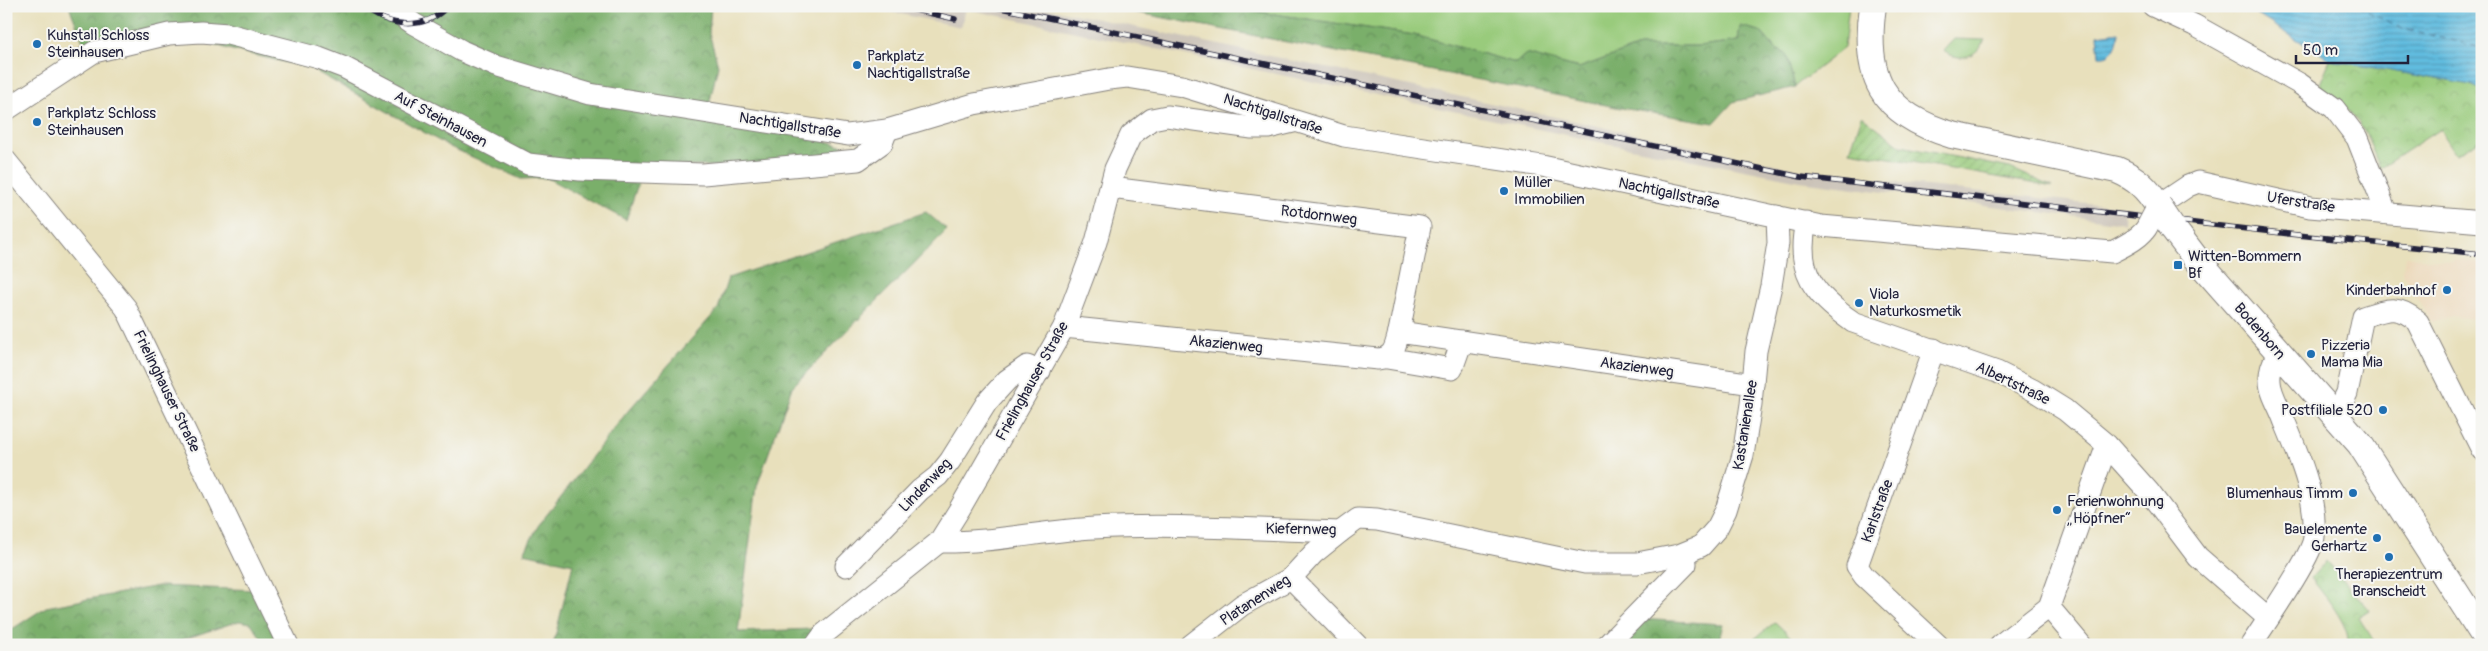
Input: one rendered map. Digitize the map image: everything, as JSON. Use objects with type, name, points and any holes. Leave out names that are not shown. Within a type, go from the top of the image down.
[{"type":"main road","name":"Bodenborn","points":[[1873,6],[1868,39],[1871,62],[1882,89],[1898,109],[1907,116],[1952,135],[2117,170],[2133,177],[2194,256],[2360,444],[2381,473],[2482,632]]},
{"type":"street","name":"Nachtigallstraße","points":[[388,6],[414,24],[462,51],[496,66],[590,94],[848,135],[887,130],[974,104],[1109,79],[1127,78],[1182,86],[1344,136],[1542,166],[1842,229],[2112,252],[2134,239],[2160,211]]},
{"type":"street","points":[[2153,6],[2194,25],[2292,79],[2334,108],[2357,138],[2386,212]]},
{"type":"street","name":"Auf Steinhausen","points":[[6,110],[94,52],[169,34],[201,32],[228,34],[320,58],[345,68],[528,164],[580,170],[704,174],[784,168],[858,160],[882,143],[887,130]]},
{"type":"street","name":"Frielinghauser Straße","points":[[816,645],[824,634],[939,542],[1064,327],[1090,261],[1122,150],[1131,135],[1152,119],[1166,116],[1252,128],[1268,128],[1294,122]]},
{"type":"street","name":"Frielinghauser Straße","points":[[6,162],[126,308],[288,645]]},
{"type":"street","name":"Uferstraße","points":[[2160,211],[2188,186],[2198,182],[2310,207],[2386,212],[2482,222]]},
{"type":"street","name":"Rotdornweg","points":[[1111,188],[1420,227],[1399,332]]},
{"type":"street","name":"Kastanienallee","points":[[1685,553],[1701,546],[1717,528],[1726,510],[1743,455],[1756,351],[1771,286],[1778,243],[1777,216]]},
{"type":"street","name":"Albertstraße","points":[[1806,222],[1802,255],[1806,272],[1816,291],[1853,322],[1996,372],[2033,390],[2065,410],[2107,445],[2149,492],[2198,557],[2268,618]]},
{"type":"street","points":[[2331,411],[2342,403],[2347,393],[2363,317],[2397,309],[2407,312],[2418,322],[2482,450]]},
{"type":"street","name":"Akazienweg","points":[[1064,327],[1339,357],[1387,358],[1452,369],[1462,341]]},
{"type":"street","points":[[1387,358],[1395,348],[1399,332]]},
{"type":"street","name":"Akazienweg","points":[[1399,332],[1753,384]]},
{"type":"street","name":"Karlstraße","points":[[1934,349],[1857,566],[1864,576],[1938,645]]},
{"type":"street","points":[[2251,645],[2307,557],[2314,537],[2312,511],[2306,478],[2296,446],[2270,383],[2270,369],[2278,352]]},
{"type":"street","name":"Lindenweg","points":[[846,566],[920,490],[938,476],[956,453],[987,402],[1007,380],[1027,366],[1040,371]]},
{"type":"street","points":[[2000,645],[2049,607],[2107,445]]},
{"type":"street","name":"Kiefernweg","points":[[939,542],[973,541],[1094,528],[1178,525],[1340,532],[1358,520],[1377,520],[1585,564],[1637,563],[1685,553]]},
{"type":"street","name":"Platanenweg","points":[[1191,645],[1242,605],[1291,578],[1314,553],[1340,532]]},
{"type":"street","points":[[1607,645],[1686,564],[1685,553]]},
{"type":"street","points":[[1291,578],[1357,645]]},
{"type":"street","points":[[2049,607],[2081,645]]},
{"type":"shaded area","points":[[864,6],[1037,6],[1798,169],[1889,182],[2125,207],[2124,223],[1800,181],[1595,141],[966,9],[961,27]]},
{"type":"shaded area","name":"Kinderbahnhof","points":[[2405,256],[2453,262],[2453,260],[2482,262],[2482,320],[2452,316],[2432,322],[2424,307],[2414,296],[2403,272]]},
{"type":"green space","points":[[69,6],[711,6],[709,33],[718,65],[708,110],[860,150],[768,166],[644,166],[626,220],[547,178],[521,179],[450,147],[310,68],[232,50],[168,30],[87,52]]},
{"type":"green space","points":[[1104,6],[1221,6],[1414,35],[1516,63],[1526,54],[1579,68],[1639,46],[1699,46],[1738,41],[1740,26],[1760,31],[1776,49],[1786,54],[1795,87],[1733,102],[1714,123],[1621,108]]},
{"type":"green space","points":[[1221,6],[1849,6],[1844,48],[1795,86],[1786,54],[1776,49],[1760,31],[1740,27],[1738,41],[1699,46],[1639,46],[1579,68],[1526,54],[1516,63],[1414,35]]},
{"type":"green space","points":[[1954,39],[1985,40],[1977,51],[1961,57],[1943,51]]},
{"type":"green space","points":[[2330,60],[2471,85],[2482,90],[2482,139],[2456,154],[2440,129],[2380,168],[2369,141],[2357,121],[2342,104],[2319,86]]},
{"type":"green space","points":[[1862,116],[1901,146],[2010,168],[2053,187],[1850,151]]},
{"type":"green space","points":[[926,212],[947,230],[792,387],[757,486],[738,632],[837,628],[826,645],[553,645],[573,564],[524,553],[538,526],[627,412],[718,309],[728,278]]},
{"type":"green space","points":[[2326,561],[2369,610],[2358,617],[2377,645],[2348,645],[2348,637],[2341,619],[2311,578]]},
{"type":"green space","points":[[158,586],[257,590],[282,645],[266,645],[251,623],[239,621],[166,645],[6,645],[6,633],[46,607]]},
{"type":"green space","points":[[1638,619],[1723,624],[1718,645],[1615,645]]},
{"type":"green space","points":[[1775,622],[1799,645],[1747,645]]},
{"type":"water","points":[[2243,6],[2482,6],[2482,90],[2471,85],[2330,60]]},
{"type":"water","points":[[2119,32],[2114,49],[2108,55],[2099,56],[2097,35]]},
{"type":"ferry route","points":[[2358,6],[2395,26],[2482,48]]},
{"type":"railway","points":[[363,6],[384,19],[406,24],[429,20],[448,6]]},
{"type":"railway","points":[[898,6],[955,19]]},
{"type":"railway","points":[[991,6],[1801,177],[2298,235],[2482,254]]},
{"type":"place","name":"Kuhstall Schloss Steinhausen","points":[[37,44]]},
{"type":"place","name":"Parkplatz Nachtigallstraße","points":[[857,65]]},
{"type":"place","name":"Parkplatz Schloss Steinhausen","points":[[37,122]]},
{"type":"place","name":"Müller Immobilien","points":[[1504,191]]},
{"type":"place","name":"Witten-Bommern Bf","points":[[2178,265]]},
{"type":"place","name":"Kinderbahnhof","points":[[2447,290]]},
{"type":"place","name":"Viola Naturkosmetik","points":[[1859,303]]},
{"type":"place","name":"Pizzeria Mama Mia","points":[[2311,354]]},
{"type":"place","name":"Postfiliale 520","points":[[2383,410]]},
{"type":"place","name":"Blumenhaus Timm","points":[[2353,493]]},
{"type":"place","name":"Ferienwohnung „Höpfner“","points":[[2057,510]]},
{"type":"place","name":"Bauelemente Gerhartz","points":[[2377,538]]},
{"type":"place","name":"Therapiezentrum Branscheidt","points":[[2389,557]]}]
